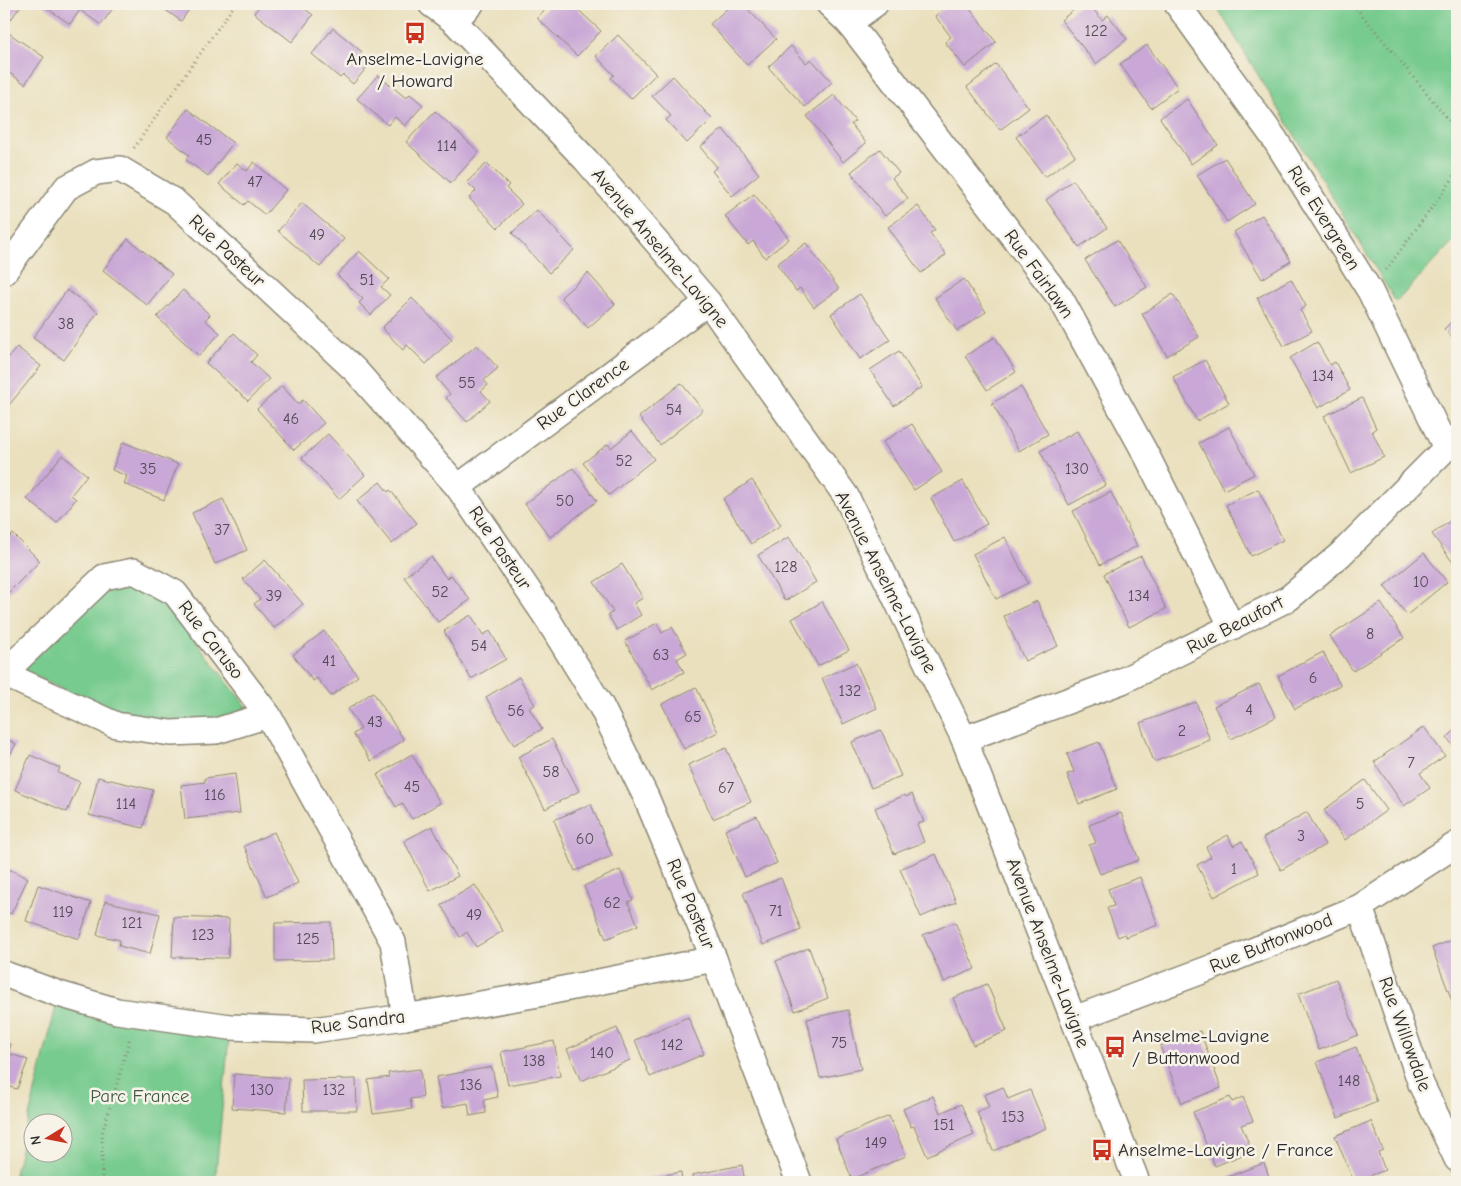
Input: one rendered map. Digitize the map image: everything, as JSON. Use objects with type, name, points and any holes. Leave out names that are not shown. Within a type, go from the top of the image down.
[{"type":"street","name":"Avenue Anselme-Lavigne","points":[[431,4],[463,12],[586,160],[708,302],[846,496],[964,739],[1074,1019],[1130,1181]]},
{"type":"street","name":"Rue Fairlawn","points":[[829,4],[849,23],[1061,299],[1148,458],[1232,627]]},
{"type":"street","points":[[849,23],[875,4]]},
{"type":"street","name":"Rue Evergreen","points":[[1177,4],[1274,138],[1370,291],[1451,442]]},
{"type":"street","points":[[4,272],[66,188],[96,172],[120,169]]},
{"type":"street","name":"Rue Pasteur","points":[[120,169],[175,202],[356,371],[458,487],[547,618],[601,706],[646,797],[714,959],[799,1182]]},
{"type":"street","name":"Rue Clarence","points":[[458,487],[708,302]]},
{"type":"street","name":"Rue Beaufort","points":[[964,739],[1122,681],[1289,598],[1340,554],[1451,442]]},
{"type":"street","name":"Rue Caruso","points":[[268,715],[216,732],[171,733],[116,725],[4,673],[104,577],[134,571],[175,593],[268,715],[393,942],[405,1017]]},
{"type":"street","name":"Rue Buttonwood","points":[[1074,1019],[1212,967],[1360,907],[1457,844]]},
{"type":"street","name":"Rue Willowdale","points":[[1360,907],[1421,1084],[1457,1159]]},
{"type":"street","name":"Rue Sandra","points":[[4,974],[59,994],[109,1008],[230,1027],[313,1030],[405,1017],[533,995],[714,959]]},
{"type":"path","points":[[120,169],[235,4]]},
{"type":"path","points":[[1352,4],[1457,130]]},
{"type":"path","points":[[1370,291],[1452,180],[1457,163]]},
{"type":"path","points":[[102,1182],[102,1133],[137,1012]]},
{"type":"green space","points":[[1215,4],[1457,4],[1457,237],[1396,302]]},
{"type":"green space","points":[[115,586],[140,588],[169,606],[248,709],[221,720],[175,724],[115,713],[18,669],[98,594]]},
{"type":"green space","name":"Parc France","points":[[59,994],[230,1027],[215,1182],[13,1182],[22,1145],[22,1164],[72,1164],[72,1114],[30,1114]]},
{"type":"building","points":[[4,4],[22,4],[4,29]]},
{"type":"building","points":[[41,4],[116,4],[101,25],[80,10],[70,24]]},
{"type":"building","points":[[157,4],[193,4],[181,21]]},
{"type":"building","points":[[261,4],[298,4],[313,15],[292,42],[254,13]]},
{"type":"building","points":[[550,4],[572,4],[601,31],[577,56],[537,18]]},
{"type":"building","points":[[732,4],[743,4],[776,39],[747,65],[710,24]]},
{"type":"building","points":[[950,4],[966,4],[996,42],[965,67],[945,42],[951,37],[935,16]]},
{"type":"building","points":[[1081,4],[1089,4],[1102,20],[1108,15],[1127,39],[1096,64],[1061,20]]},
{"type":"building","points":[[333,28],[362,52],[358,57],[368,66],[353,84],[343,75],[340,78],[312,54]]},
{"type":"building","points":[[4,30],[44,57],[25,84],[4,69]]},
{"type":"building","points":[[618,35],[656,74],[631,99],[611,78],[614,75],[596,56]]},
{"type":"building","points":[[1147,45],[1178,88],[1151,108],[1120,64]]},
{"type":"building","points":[[791,46],[806,63],[811,59],[832,82],[805,107],[768,67]]},
{"type":"building","points":[[996,64],[1029,108],[1000,130],[967,87]]},
{"type":"building","points":[[378,75],[406,98],[410,94],[423,105],[405,126],[395,117],[388,125],[357,99]]},
{"type":"building","points":[[673,76],[712,119],[687,143],[666,120],[671,116],[652,96]]},
{"type":"building","points":[[834,95],[855,121],[851,124],[866,143],[843,162],[807,116]]},
{"type":"building","points":[[1187,99],[1218,145],[1191,164],[1160,118]]},
{"type":"building","points":[[188,109],[233,143],[208,176],[186,160],[189,155],[167,137]]},
{"type":"building","points":[[435,111],[479,152],[451,183],[406,142]]},
{"type":"building","points":[[1046,115],[1075,156],[1045,177],[1016,137]]},
{"type":"building","points":[[723,129],[759,174],[732,196],[712,171],[717,167],[700,147]]},
{"type":"building","points":[[880,149],[899,173],[892,178],[908,198],[885,216],[851,172]]},
{"type":"building","points":[[1225,158],[1255,204],[1227,222],[1197,175]]},
{"type":"building","points":[[254,162],[286,190],[265,215],[248,201],[244,205],[219,184],[237,163],[247,171]]},
{"type":"building","points":[[487,163],[509,185],[506,188],[522,204],[498,228],[469,198],[476,191],[467,182]]},
{"type":"building","points":[[1073,180],[1107,228],[1079,247],[1046,200]]},
{"type":"building","points":[[754,194],[789,239],[765,258],[753,241],[748,245],[725,216]]},
{"type":"building","points":[[302,203],[344,239],[320,267],[278,231]]},
{"type":"building","points":[[918,206],[935,230],[930,233],[946,255],[921,273],[888,227]]},
{"type":"building","points":[[537,210],[574,250],[549,273],[512,233]]},
{"type":"building","points":[[1262,215],[1291,261],[1262,279],[1234,232]]},
{"type":"building","points":[[128,239],[172,274],[147,305],[103,270]]},
{"type":"building","points":[[1117,240],[1147,287],[1115,307],[1085,260]]},
{"type":"building","points":[[806,243],[839,289],[814,307],[800,288],[796,291],[777,264]]},
{"type":"building","points":[[359,251],[389,279],[381,287],[390,295],[371,315],[359,303],[363,299],[337,275]]},
{"type":"building","points":[[588,273],[615,304],[588,328],[561,297]]},
{"type":"building","points":[[964,279],[986,312],[957,331],[935,298]]},
{"type":"building","points":[[1291,279],[1306,306],[1300,310],[1312,331],[1284,346],[1257,298]]},
{"type":"building","points":[[67,290],[98,312],[64,360],[33,338]]},
{"type":"building","points":[[183,290],[210,315],[205,320],[220,333],[199,356],[157,317]]},
{"type":"building","points":[[860,294],[890,340],[860,359],[831,314]]},
{"type":"building","points":[[1173,294],[1199,337],[1167,356],[1142,314]]},
{"type":"building","points":[[412,298],[452,339],[426,364],[407,345],[403,350],[382,328]]},
{"type":"building","points":[[1457,316],[1457,342],[1444,329]]},
{"type":"building","points":[[234,333],[257,355],[251,362],[269,379],[248,401],[206,363]]},
{"type":"building","points":[[995,337],[1016,372],[987,390],[965,356]]},
{"type":"building","points":[[1317,342],[1330,365],[1335,362],[1350,390],[1318,408],[1290,358]]},
{"type":"building","points":[[477,345],[498,368],[484,380],[488,385],[481,391],[490,401],[467,422],[446,398],[450,394],[436,378]]},
{"type":"building","points":[[17,347],[41,366],[5,410],[4,363]]},
{"type":"building","points":[[899,351],[922,387],[894,406],[870,370]]},
{"type":"building","points":[[1205,360],[1229,403],[1197,421],[1173,377]]},
{"type":"building","points":[[681,383],[703,410],[660,445],[639,417]]},
{"type":"building","points":[[282,386],[298,404],[303,400],[324,423],[294,450],[257,409]]},
{"type":"building","points":[[1021,387],[1048,434],[1019,451],[992,403]]},
{"type":"building","points":[[1362,398],[1376,428],[1372,431],[1384,457],[1351,473],[1324,416]]},
{"type":"building","points":[[912,424],[942,472],[914,490],[883,442]]},
{"type":"building","points":[[1229,427],[1254,474],[1224,490],[1199,443]]},
{"type":"building","points":[[632,431],[654,459],[609,495],[583,463],[608,444],[611,448]]},
{"type":"building","points":[[1077,431],[1106,485],[1069,505],[1040,451]]},
{"type":"building","points":[[328,434],[365,475],[339,499],[302,458]]},
{"type":"building","points":[[123,442],[178,464],[164,500],[124,484],[127,476],[112,470]]},
{"type":"building","points":[[62,455],[87,475],[71,495],[76,499],[57,523],[27,499]]},
{"type":"building","points":[[573,468],[597,501],[550,537],[525,504]]},
{"type":"building","points":[[752,480],[781,525],[751,544],[723,499]]},
{"type":"building","points":[[963,481],[987,524],[954,542],[931,498]]},
{"type":"building","points":[[380,482],[388,492],[390,490],[417,523],[392,544],[357,501]]},
{"type":"building","points":[[1258,489],[1283,540],[1251,556],[1226,505]]},
{"type":"building","points":[[1111,492],[1137,546],[1100,565],[1073,511]]},
{"type":"building","points":[[223,499],[247,550],[215,564],[192,513]]},
{"type":"building","points":[[1457,516],[1457,562],[1454,564],[1432,534]]},
{"type":"building","points":[[13,534],[40,561],[4,597],[4,543]]},
{"type":"building","points":[[789,537],[816,582],[785,601],[758,555]]},
{"type":"building","points":[[1005,537],[1028,583],[996,599],[973,554]]},
{"type":"building","points":[[1424,553],[1447,582],[1407,615],[1384,586]]},
{"type":"building","points":[[1141,556],[1166,609],[1129,627],[1104,574]]},
{"type":"building","points":[[431,557],[447,579],[451,575],[470,600],[438,622],[404,577]]},
{"type":"building","points":[[265,560],[303,604],[274,628],[254,604],[260,599],[243,579]]},
{"type":"building","points":[[622,564],[643,598],[634,603],[641,615],[617,630],[608,615],[613,612],[594,582]]},
{"type":"building","points":[[1037,601],[1058,646],[1025,661],[1004,616]]},
{"type":"building","points":[[822,602],[849,650],[818,666],[792,619]]},
{"type":"building","points":[[1381,603],[1404,638],[1353,671],[1330,636]]},
{"type":"building","points":[[471,615],[483,635],[490,631],[506,659],[471,679],[444,631]]},
{"type":"building","points":[[657,623],[662,633],[672,627],[687,653],[677,659],[684,672],[652,690],[625,641]]},
{"type":"building","points":[[324,631],[358,676],[331,696],[317,678],[313,681],[293,655]]},
{"type":"building","points":[[1323,652],[1340,685],[1295,709],[1278,676]]},
{"type":"building","points":[[856,663],[877,708],[843,724],[822,678]]},
{"type":"building","points":[[519,677],[535,705],[529,708],[542,729],[514,745],[486,697]]},
{"type":"building","points":[[1259,684],[1276,717],[1231,739],[1214,706]]},
{"type":"building","points":[[696,687],[718,732],[684,749],[662,704]]},
{"type":"building","points":[[373,692],[404,740],[371,761],[353,734],[361,729],[348,709]]},
{"type":"building","points":[[1196,702],[1210,740],[1154,762],[1140,723]]},
{"type":"building","points":[[1424,727],[1445,756],[1420,773],[1430,788],[1404,806],[1374,762]]},
{"type":"building","points":[[1457,728],[1457,750],[1447,738]]},
{"type":"building","points":[[881,730],[901,776],[871,788],[852,742]]},
{"type":"building","points":[[4,737],[16,744],[4,766]]},
{"type":"building","points":[[552,739],[579,791],[545,809],[518,757]]},
{"type":"building","points":[[1099,742],[1117,789],[1079,804],[1067,774],[1074,772],[1067,754]]},
{"type":"building","points":[[726,748],[751,802],[713,819],[688,765]]},
{"type":"building","points":[[412,754],[440,803],[412,819],[402,803],[396,807],[377,775]]},
{"type":"building","points":[[30,755],[60,768],[58,773],[80,782],[67,812],[15,790]]},
{"type":"building","points":[[235,774],[240,813],[185,819],[181,785],[205,782],[205,778]]},
{"type":"building","points":[[98,777],[153,790],[143,828],[89,815]]},
{"type":"building","points":[[1365,780],[1387,810],[1345,840],[1324,810]]},
{"type":"building","points":[[912,794],[924,822],[917,824],[924,842],[894,854],[875,808],[905,795],[906,797]]},
{"type":"building","points":[[591,804],[612,856],[575,871],[554,820]]},
{"type":"building","points":[[1307,812],[1325,845],[1281,870],[1263,838]]},
{"type":"building","points":[[1121,813],[1139,860],[1100,874],[1089,845],[1096,843],[1089,825]]},
{"type":"building","points":[[757,816],[777,863],[745,877],[725,830]]},
{"type":"building","points":[[432,826],[458,876],[430,891],[404,841]]},
{"type":"building","points":[[274,832],[298,883],[267,897],[244,846]]},
{"type":"building","points":[[1228,835],[1233,846],[1242,841],[1259,873],[1214,897],[1197,865],[1211,857],[1206,847]]},
{"type":"building","points":[[936,854],[956,902],[921,917],[900,869]]},
{"type":"building","points":[[4,867],[28,878],[11,914],[4,911]]},
{"type":"building","points":[[620,870],[633,900],[628,902],[638,925],[606,939],[584,886]]},
{"type":"building","points":[[1140,877],[1158,925],[1126,937],[1125,934],[1118,937],[1107,908],[1114,906],[1108,889]]},
{"type":"building","points":[[781,878],[801,930],[763,945],[743,893]]},
{"type":"building","points":[[38,885],[91,903],[79,939],[26,921]]},
{"type":"building","points":[[475,885],[503,931],[476,947],[467,932],[460,937],[441,905]]},
{"type":"building","points":[[105,901],[160,914],[150,954],[119,946],[120,940],[97,935]]},
{"type":"building","points":[[174,917],[229,919],[228,958],[172,957]]},
{"type":"building","points":[[331,922],[332,960],[275,961],[275,923]]},
{"type":"building","points":[[955,922],[975,969],[944,982],[923,935]]},
{"type":"building","points":[[1457,938],[1457,1014],[1432,948]]},
{"type":"building","points":[[809,948],[828,998],[795,1011],[776,961]]},
{"type":"building","points":[[1336,979],[1358,1035],[1319,1050],[1298,994]]},
{"type":"building","points":[[987,984],[1007,1031],[973,1045],[953,998]]},
{"type":"building","points":[[848,1010],[861,1069],[820,1078],[807,1019]]},
{"type":"building","points":[[688,1017],[704,1054],[650,1077],[635,1040]]},
{"type":"building","points":[[617,1028],[630,1060],[581,1081],[567,1049]]},
{"type":"building","points":[[1200,1031],[1221,1088],[1182,1103],[1160,1046]]},
{"type":"building","points":[[554,1041],[560,1076],[508,1085],[501,1052]]},
{"type":"building","points":[[4,1042],[11,1045],[8,1053],[28,1060],[17,1089],[4,1085]]},
{"type":"building","points":[[1356,1047],[1377,1102],[1338,1118],[1317,1062]]},
{"type":"building","points":[[492,1067],[498,1097],[484,1100],[486,1113],[470,1116],[468,1103],[442,1108],[436,1077]]},
{"type":"building","points":[[420,1069],[423,1097],[410,1099],[412,1109],[373,1114],[368,1080],[389,1077],[388,1073]]},
{"type":"building","points":[[234,1074],[289,1078],[286,1112],[232,1108]]},
{"type":"building","points":[[356,1079],[357,1111],[303,1111],[302,1080]]},
{"type":"building","points":[[1003,1087],[1008,1099],[1030,1090],[1046,1128],[993,1151],[977,1112],[989,1107],[984,1095]]},
{"type":"building","points":[[933,1096],[940,1113],[961,1104],[974,1135],[927,1156],[914,1126],[911,1127],[903,1109]]},
{"type":"building","points":[[1230,1097],[1232,1102],[1243,1097],[1253,1121],[1241,1125],[1252,1151],[1215,1166],[1193,1112]]},
{"type":"building","points":[[889,1116],[906,1156],[852,1179],[836,1139]]},
{"type":"building","points":[[1371,1121],[1383,1150],[1378,1152],[1385,1170],[1354,1182],[1335,1136]]},
{"type":"building","points":[[1264,1163],[1271,1182],[1226,1182],[1225,1178]]},
{"type":"building","points":[[742,1165],[745,1182],[693,1182],[692,1175]]},
{"type":"building","points":[[681,1172],[682,1182],[630,1182],[630,1181]]},
{"type":"place","name":"Anselme-Lavigne / Howard","points":[[415,33]]},
{"type":"place","name":"Anselme-Lavigne / Buttonwood","points":[[1115,1047]]},
{"type":"place","name":"Anselme-Lavigne / France","points":[[1102,1150]]}]
